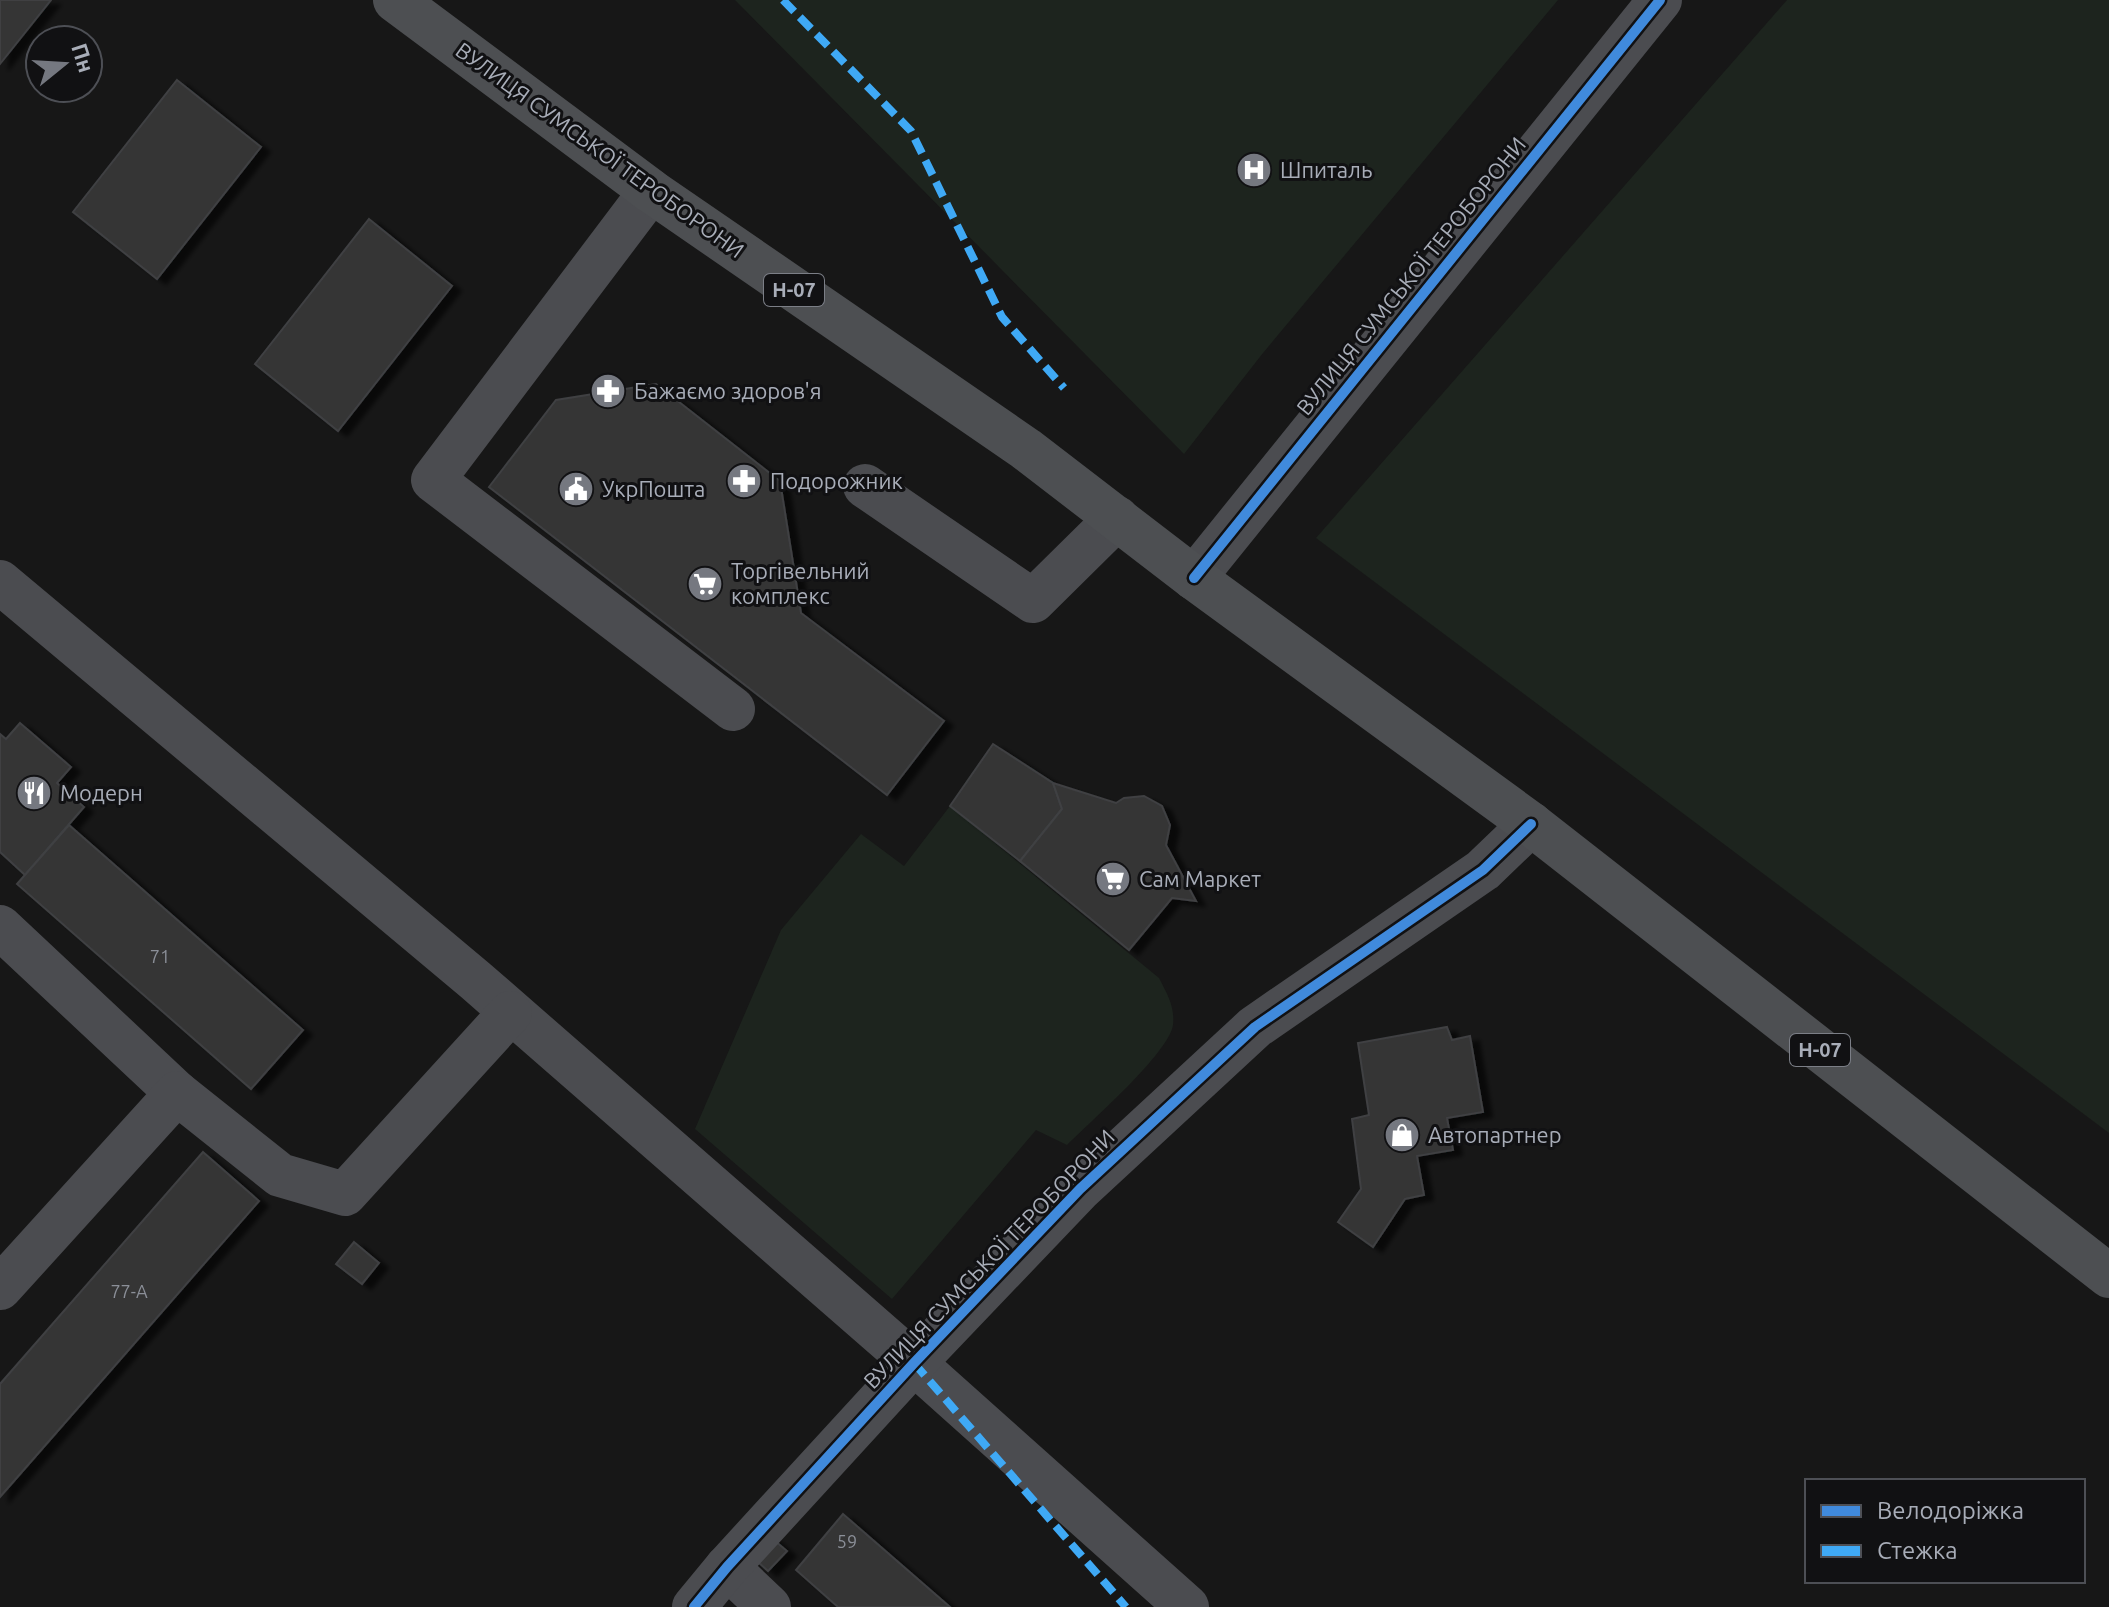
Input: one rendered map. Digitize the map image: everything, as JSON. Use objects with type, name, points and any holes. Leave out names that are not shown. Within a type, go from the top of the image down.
[{"type":"main road","name":"ВУЛИЦЯ СУМСЬКОЇ ТЕРОБОРОНИ","points":[[395,0],[651,191],[1026,449],[1194,578],[1531,824],[2109,1276]]},
{"type":"street","name":"ВУЛИЦЯ СУМСЬКОЇ ТЕРОБОРОНИ","points":[[1194,578],[1660,0]]},
{"type":"street","points":[[651,191],[433,480],[733,709]]},
{"type":"street","points":[[865,486],[1033,601],[1117,518]]},
{"type":"street","points":[[0,582],[510,1013],[914,1363],[1187,1607]]},
{"type":"street","name":"ВУЛИЦЯ СУМСЬКОЇ ТЕРОБОРОНИ","points":[[694,1607],[914,1363],[1080,1189],[1255,1027],[1483,870],[1531,824]]},
{"type":"street","points":[[0,927],[177,1093],[280,1175],[345,1194],[510,1013]]},
{"type":"street","points":[[0,1288],[177,1093]]},
{"type":"street","points":[[727,1567],[769,1607]]},
{"type":"shaded area","name":"Шпиталь","points":[[735,0],[1558,0],[1263,353],[1184,454]]},
{"type":"shaded area","points":[[1787,0],[2109,0],[2109,1133],[1316,538]]},
{"type":"shaded area","points":[[950,806],[1159,978],[1172,1006],[1173,1025],[1168,1037],[1144,1069],[1067,1145],[1036,1130],[892,1299],[695,1129],[781,930],[861,834],[904,866]]},
{"type":"building","points":[[0,0],[51,0],[32,24],[24,24],[24,34],[0,64]]},
{"type":"building","points":[[177,80],[261,147],[157,279],[73,212]]},
{"type":"building","points":[[369,219],[452,286],[338,431],[255,364]]},
{"type":"building","name":"Торгівельний комплекс","points":[[656,384],[780,481],[801,613],[944,721],[887,795],[489,487],[556,400]]},
{"type":"building","name":"Модерн","points":[[20,723],[71,767],[57,783],[84,807],[25,875],[0,852],[0,734],[6,739]]},
{"type":"building","points":[[993,744],[1053,783],[1062,809],[1020,861],[950,806]]},
{"type":"building","name":"Сам Маркет","points":[[1053,783],[1116,803],[1124,798],[1144,796],[1162,806],[1170,825],[1166,845],[1196,901],[1172,898],[1129,950],[1020,861],[1062,809]]},
{"type":"building","points":[[69,825],[303,1030],[251,1089],[17,884]]},
{"type":"building","name":"Автопартнер","points":[[1447,1027],[1452,1040],[1470,1036],[1483,1112],[1447,1118],[1453,1150],[1417,1156],[1424,1195],[1405,1199],[1373,1247],[1338,1222],[1361,1189],[1352,1119],[1369,1115],[1358,1043]]},
{"type":"building","points":[[203,1152],[259,1201],[0,1497],[0,1384]]},
{"type":"building","points":[[354,1242],[379,1263],[362,1284],[336,1264]]},
{"type":"building","points":[[843,1514],[950,1607],[838,1607],[796,1570]]},
{"type":"building","points":[[768,1535],[787,1551],[768,1571],[750,1555]]},
{"type":"marked path","points":[[783,0],[911,131],[1002,317],[1064,388]]},
{"type":"marked path","points":[[914,1363],[1126,1607]]},
{"type":"cycle path","points":[[1194,578],[1660,0]]},
{"type":"cycle path","points":[[694,1607],[914,1363],[1080,1189],[1255,1027],[1483,870],[1531,824]]},
{"type":"place","name":"Шпиталь","points":[[1254,170]]},
{"type":"place","name":"Бажаємо здоров'я","points":[[608,391]]},
{"type":"place","name":"Подорожник","points":[[744,481]]},
{"type":"place","name":"УкрПошта","points":[[576,489]]},
{"type":"place","name":"Торгівельний комплекс","points":[[705,584]]},
{"type":"place","name":"Модерн","points":[[34,793]]},
{"type":"place","name":"Сам Маркет","points":[[1113,879]]},
{"type":"place","name":"Автопартнер","points":[[1402,1135]]}]
